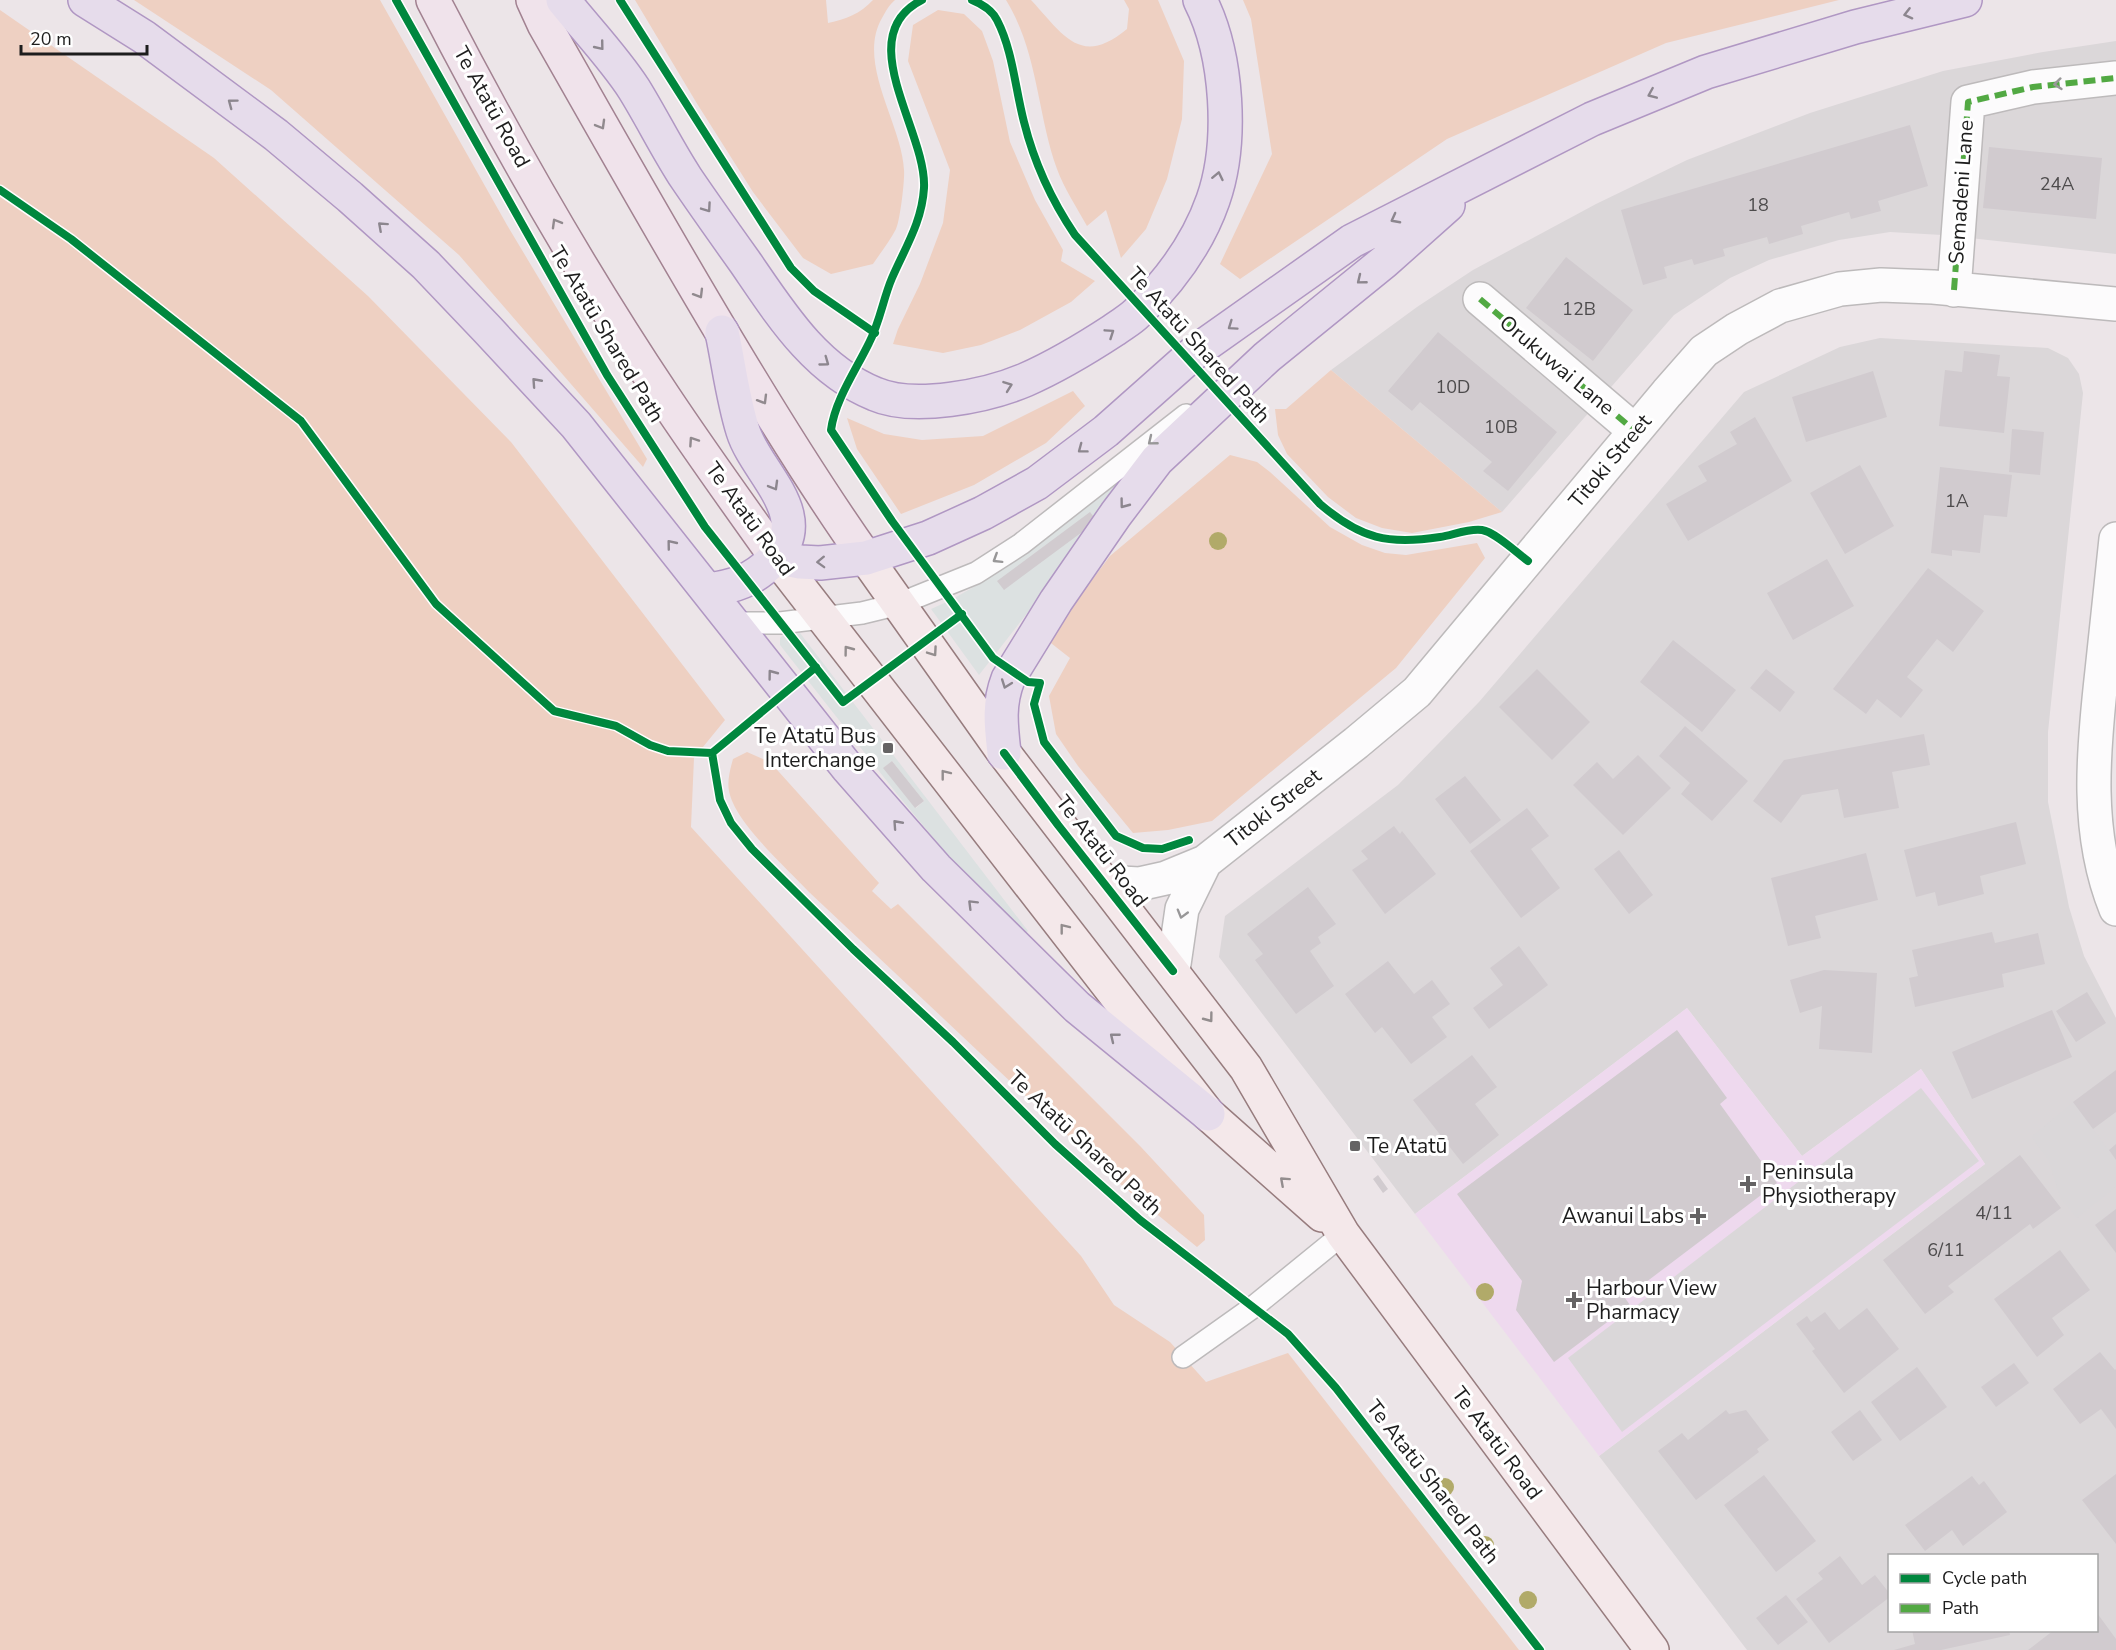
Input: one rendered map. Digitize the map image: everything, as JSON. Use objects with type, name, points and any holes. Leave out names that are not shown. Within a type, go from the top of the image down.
[{"type":"highway","points":[[85,0],[144,38],[276,135],[426,265],[576,425],[847,767],[936,868],[1077,1007],[1208,1114]]},
{"type":"highway","points":[[563,0],[632,87],[685,176],[779,312],[815,355],[850,381],[876,395],[899,400],[981,395],[1011,386],[1061,364],[1135,315],[1166,280],[1189,249],[1213,200],[1223,154],[1226,116],[1220,62],[1200,0]]},
{"type":"highway","points":[[776,557],[820,563],[866,558],[928,538],[983,513],[1037,483],[1106,431],[1195,352],[1352,242],[1484,172],[1592,119],[1706,72],[1855,27],[1965,0]]},
{"type":"highway","points":[[1004,753],[1000,713],[1003,690],[1011,672],[1056,601],[1116,514],[1157,460],[1267,357],[1384,262],[1484,172]]},
{"type":"highway","points":[[707,590],[728,588],[762,571],[776,557],[787,540],[788,526],[785,506],[743,433],[722,332]]},
{"type":"main road","name":"Te Atatū Road","points":[[433,0],[505,134],[572,251],[662,395],[776,557],[1208,1114],[1343,1234]]},
{"type":"main road","name":"Te Atatū Road","points":[[533,0],[544,24],[645,201],[812,480],[1004,753],[1246,1068],[1343,1234],[1652,1650]]},
{"type":"street","name":"Semadeni Lane","points":[[1954,290],[1968,102],[2033,87],[2116,78]]},
{"type":"street","name":"Titoki Street","points":[[1103,882],[1139,884],[1167,878],[1205,862],[1417,692],[1704,351],[1737,328],[1780,306],[1840,289],[1881,285],[2116,304]]},
{"type":"street","name":"Orukuwai Lane","points":[[1480,299],[1635,431]]},
{"type":"street","points":[[2116,539],[2093,767],[2097,840],[2106,885],[2116,909]]},
{"type":"street","name":"Titoki Street","points":[[1173,971],[1182,909],[1205,862]]},
{"type":"lane","points":[[733,623],[824,619],[862,613],[899,604],[976,573],[1021,544],[1163,432],[1267,357]]},
{"type":"lane","points":[[1183,1357],[1252,1308],[1343,1234]]},
{"type":"shaded area","points":[[134,0],[380,0],[507,225],[647,459],[643,467],[459,255],[271,90]]},
{"type":"shaded area","points":[[635,0],[826,0],[828,23],[852,15],[873,0],[895,0],[882,18],[875,36],[874,54],[882,94],[901,152],[904,182],[898,225],[873,264],[831,274],[803,258],[753,192]]},
{"type":"shaded area","points":[[1006,0],[1031,0],[1073,42],[1084,46],[1097,46],[1127,29],[1129,9],[1124,0],[1158,0],[1184,61],[1182,119],[1167,179],[1146,229],[1121,258],[1106,210],[1087,226],[1060,176],[1050,148],[1025,40]]},
{"type":"shaded area","points":[[1243,0],[1839,0],[1666,43],[1447,139],[1240,279],[1220,264],[1272,154],[1251,19]]},
{"type":"shaded area","points":[[0,10],[214,158],[368,296],[511,442],[725,720],[694,758],[691,827],[1081,1256],[1114,1305],[1170,1342],[1206,1382],[1288,1353],[1519,1650],[0,1650]]},
{"type":"shaded area","points":[[938,10],[964,14],[982,31],[993,61],[1010,142],[1035,200],[1063,250],[1061,261],[1095,281],[1071,302],[1020,330],[981,345],[943,353],[893,344],[920,284],[943,223],[950,170],[908,61],[913,25]]},
{"type":"shaded area","points":[[2116,41],[2116,254],[1942,235],[1890,232],[1839,240],[1769,260],[1730,278],[1674,315],[1502,512],[1331,370],[1417,307],[1473,270],[1596,204],[1687,160],[1810,113],[1943,71]]},
{"type":"shaded area","points":[[1880,338],[2048,348],[2068,358],[2079,374],[2083,393],[2048,732],[2048,802],[2069,907],[2084,956],[2116,1018],[2116,1650],[1747,1650],[1599,1456],[1985,1164],[1921,1069],[1802,1156],[1687,1008],[1415,1214],[1219,957],[1225,916],[1398,785],[1479,702],[1744,392],[1840,347]]},
{"type":"shaded area","points":[[1331,370],[1502,512],[1469,522],[1412,533],[1382,528],[1356,518],[1328,497],[1287,454],[1278,435],[1275,409],[1286,409]]},
{"type":"shaded area","points":[[1073,391],[1085,406],[1046,443],[974,485],[901,514],[857,449],[847,418],[884,434],[922,440],[983,436]]},
{"type":"shaded area","points":[[1230,455],[1257,462],[1330,527],[1362,545],[1385,553],[1406,555],[1477,543],[1485,558],[1396,668],[1212,821],[1168,830],[1133,833],[1078,766],[1056,734],[1049,696],[1070,658],[1047,640],[1110,556]]},
{"type":"shaded area","points":[[1141,462],[979,675],[931,609],[989,578]]},
{"type":"shaded area","points":[[792,627],[797,629],[1028,931],[1023,935],[960,870],[780,645],[780,638]],"holes":[[[892,761],[924,801],[916,808],[884,768]]]},
{"type":"shaded area","points":[[747,752],[770,762],[879,883],[872,891],[891,909],[898,904],[1141,1147],[1204,1215],[1205,1240],[1197,1247],[1114,1179],[809,892],[776,858],[741,817],[733,804],[729,791],[733,759]]},
{"type":"shaded area","points":[[1687,1008],[1802,1156],[1921,1069],[1985,1164],[1599,1456],[1415,1214]]},
{"type":"shaded area","points":[[1921,1088],[1979,1161],[1622,1432],[1568,1358]]},
{"type":"shaded area","points":[[2073,1102],[2116,1160],[2116,1187],[2077,1218],[2060,1198],[2049,1161],[2031,1137]]},
{"type":"building","points":[[1910,125],[1928,186],[1878,201],[1881,211],[1851,219],[1849,212],[1801,226],[1803,234],[1769,244],[1767,237],[1723,249],[1725,256],[1694,265],[1692,259],[1664,267],[1667,278],[1643,285],[1621,210]]},
{"type":"building","points":[[1989,147],[2102,158],[2096,219],[1983,208]]},
{"type":"building","points":[[1566,257],[1633,310],[1593,361],[1526,308]]},
{"type":"building","points":[[1438,332],[1557,432],[1508,491],[1483,471],[1492,462],[1420,402],[1412,411],[1388,391]]},
{"type":"building","points":[[1964,351],[2000,355],[1997,376],[2010,377],[2004,433],[1939,426],[1945,370],[1962,372]]},
{"type":"building","points":[[1873,371],[1887,417],[1806,442],[1792,397]]},
{"type":"building","points":[[1755,417],[1792,481],[1688,541],[1666,504],[1707,481],[1698,466],[1737,444],[1730,432]]},
{"type":"building","points":[[2012,429],[2044,432],[2040,475],[2009,472]]},
{"type":"building","points":[[1860,465],[1894,526],[1845,554],[1810,493]]},
{"type":"building","points":[[1940,467],[2012,475],[2007,517],[1984,515],[1980,553],[1952,550],[1952,556],[1931,553]]},
{"type":"building","points":[[1090,512],[1097,521],[1004,590],[997,581]]},
{"type":"building","points":[[1827,559],[1854,606],[1793,640],[1767,593]]},
{"type":"building","points":[[1928,568],[1984,611],[1953,652],[1937,639],[1907,677],[1923,690],[1901,718],[1877,699],[1866,714],[1833,689]]},
{"type":"building","points":[[1673,640],[1736,690],[1702,732],[1640,682]]},
{"type":"building","points":[[1537,669],[1590,722],[1552,760],[1499,707]]},
{"type":"building","points":[[1766,669],[1795,692],[1780,712],[1750,688]]},
{"type":"building","points":[[1685,726],[1748,781],[1712,821],[1681,794],[1690,783],[1659,756]]},
{"type":"building","points":[[1924,734],[1930,765],[1892,772],[1899,808],[1844,818],[1838,789],[1802,795],[1781,823],[1753,801],[1784,760]]},
{"type":"building","points":[[1638,755],[1671,788],[1623,835],[1573,785],[1597,762],[1613,779]]},
{"type":"building","points":[[892,761],[924,801],[915,808],[883,768]]},
{"type":"building","points":[[1465,776],[1501,820],[1470,844],[1435,799]]},
{"type":"building","points":[[1527,808],[1549,836],[1531,849],[1560,888],[1521,918],[1470,851]]},
{"type":"building","points":[[2016,822],[2026,864],[1980,876],[1984,894],[1938,906],[1935,892],[1916,897],[1904,850]]},
{"type":"building","points":[[1394,826],[1400,834],[1402,831],[1436,874],[1385,914],[1352,870],[1368,859],[1361,851]]},
{"type":"building","points":[[1619,850],[1653,895],[1629,914],[1594,869]]},
{"type":"building","points":[[1866,853],[1878,900],[1815,916],[1821,938],[1788,946],[1771,878]]},
{"type":"building","points":[[1308,887],[1336,924],[1318,937],[1321,943],[1310,951],[1334,986],[1296,1014],[1255,960],[1263,954],[1247,934]]},
{"type":"building","points":[[1992,932],[1995,943],[2038,933],[2045,964],[2002,974],[2004,987],[1915,1007],[1909,978],[1918,976],[1912,950]]},
{"type":"building","points":[[1519,946],[1548,985],[1489,1029],[1473,1008],[1503,985],[1490,968]]},
{"type":"building","points":[[1388,961],[1414,994],[1432,980],[1450,1004],[1432,1017],[1447,1037],[1411,1064],[1382,1027],[1375,1033],[1345,994]]},
{"type":"building","points":[[1824,970],[1877,973],[1872,1053],[1819,1049],[1822,1006],[1800,1013],[1790,980]]},
{"type":"building","points":[[2087,992],[2106,1023],[2076,1042],[2056,1011]]},
{"type":"building","points":[[2052,1010],[2072,1057],[1972,1099],[1952,1052]]},
{"type":"building","points":[[1677,1030],[1727,1098],[1720,1104],[1777,1183],[1625,1298],[1630,1305],[1554,1362],[1516,1310],[1522,1281],[1457,1194]]},
{"type":"building","points":[[1472,1055],[1497,1087],[1475,1104],[1499,1135],[1463,1164],[1413,1100]]},
{"type":"building","points":[[2116,1070],[2116,1112],[2093,1129],[2073,1102]]},
{"type":"building","points":[[2116,1144],[2116,1160],[2109,1150]]},
{"type":"building","points":[[2020,1155],[2061,1208],[2033,1229],[2030,1224],[1948,1286],[1954,1292],[1925,1314],[1883,1260]]},
{"type":"building","points":[[1378,1175],[1388,1189],[1383,1193],[1373,1179]]},
{"type":"building","points":[[2116,1209],[2116,1253],[2095,1225]]},
{"type":"building","points":[[2060,1250],[2090,1290],[2052,1318],[2064,1335],[2037,1357],[1994,1299]]},
{"type":"building","points":[[1867,1308],[1899,1349],[1844,1393],[1812,1351],[1815,1349],[1796,1324],[1807,1316],[1811,1322],[1825,1312],[1839,1330]]},
{"type":"building","points":[[2100,1352],[2116,1369],[2116,1429],[2101,1409],[2080,1424],[2053,1389]]},
{"type":"building","points":[[2014,1363],[2029,1383],[1996,1407],[1981,1387]]},
{"type":"building","points":[[1917,1367],[1947,1407],[1900,1441],[1871,1402]]},
{"type":"building","points":[[1726,1410],[1729,1414],[1746,1410],[1769,1440],[1757,1449],[1759,1452],[1696,1500],[1658,1451],[1682,1433],[1688,1440]]},
{"type":"building","points":[[1860,1410],[1882,1440],[1853,1461],[1831,1432]]},
{"type":"building","points":[[2116,1474],[2116,1544],[2082,1500]]},
{"type":"building","points":[[1764,1475],[1816,1541],[1776,1572],[1724,1505]]},
{"type":"building","points":[[1972,1476],[1979,1485],[1984,1481],[2007,1512],[1963,1546],[1952,1530],[1925,1551],[1905,1525]]},
{"type":"building","points":[[1840,1556],[1862,1585],[1875,1575],[1888,1591],[1888,1599],[1829,1643],[1796,1599],[1823,1579],[1818,1573]]},
{"type":"building","points":[[1786,1595],[1808,1622],[1778,1645],[1756,1618]]},
{"type":"building","points":[[2098,1614],[2116,1639],[2116,1650],[2028,1650],[2051,1632],[2098,1632]]},
{"type":"building","points":[[1912,1632],[2009,1632],[2010,1635],[1941,1650],[1894,1650],[1915,1644]]},
{"type":"marked path","points":[[1954,290],[1968,102],[2033,87],[2116,78]]},
{"type":"marked path","points":[[1480,299],[1635,431]]},
{"type":"cycle path","name":"Te Atatū Shared Path","points":[[396,0],[607,375],[705,527],[843,702],[962,614]]},
{"type":"cycle path","points":[[620,0],[791,268],[814,291],[875,333]]},
{"type":"cycle path","points":[[922,0],[902,16],[892,37],[892,60],[897,86],[922,165],[923,200],[916,224],[889,286],[873,335],[841,396],[831,430],[892,521],[993,658],[1028,682],[1040,683],[1034,704],[1044,742],[1116,836],[1143,848],[1162,849],[1189,840]]},
{"type":"cycle path","name":"Te Atatū Shared Path","points":[[972,0],[983,5],[997,20],[1010,57],[1024,122],[1038,166],[1051,195],[1075,235],[1320,504],[1349,525],[1376,537],[1422,539],[1482,530],[1499,539],[1528,561]]},
{"type":"cycle path","points":[[0,190],[71,239],[301,421],[436,604],[554,711],[616,726],[650,745],[668,751],[712,753]]},
{"type":"cycle path","points":[[712,753],[816,667]]},
{"type":"cycle path","name":"Te Atatū Shared Path","points":[[712,753],[720,800],[731,823],[752,849],[853,949],[953,1042],[1055,1144],[1140,1220],[1288,1334],[1336,1388],[1540,1650]]},
{"type":"cycle path","points":[[1004,753],[1173,971]]},
{"type":"place","name":"Te Atatū Bus Interchange","points":[[888,748]]},
{"type":"place","name":"Te Atatū","points":[[1355,1146]]},
{"type":"place","name":"Peninsula Physiotherapy","points":[[1748,1184]]},
{"type":"place","name":"Awanui Labs","points":[[1698,1216]]},
{"type":"place","name":"Harbour View Pharmacy","points":[[1574,1300]]}]
